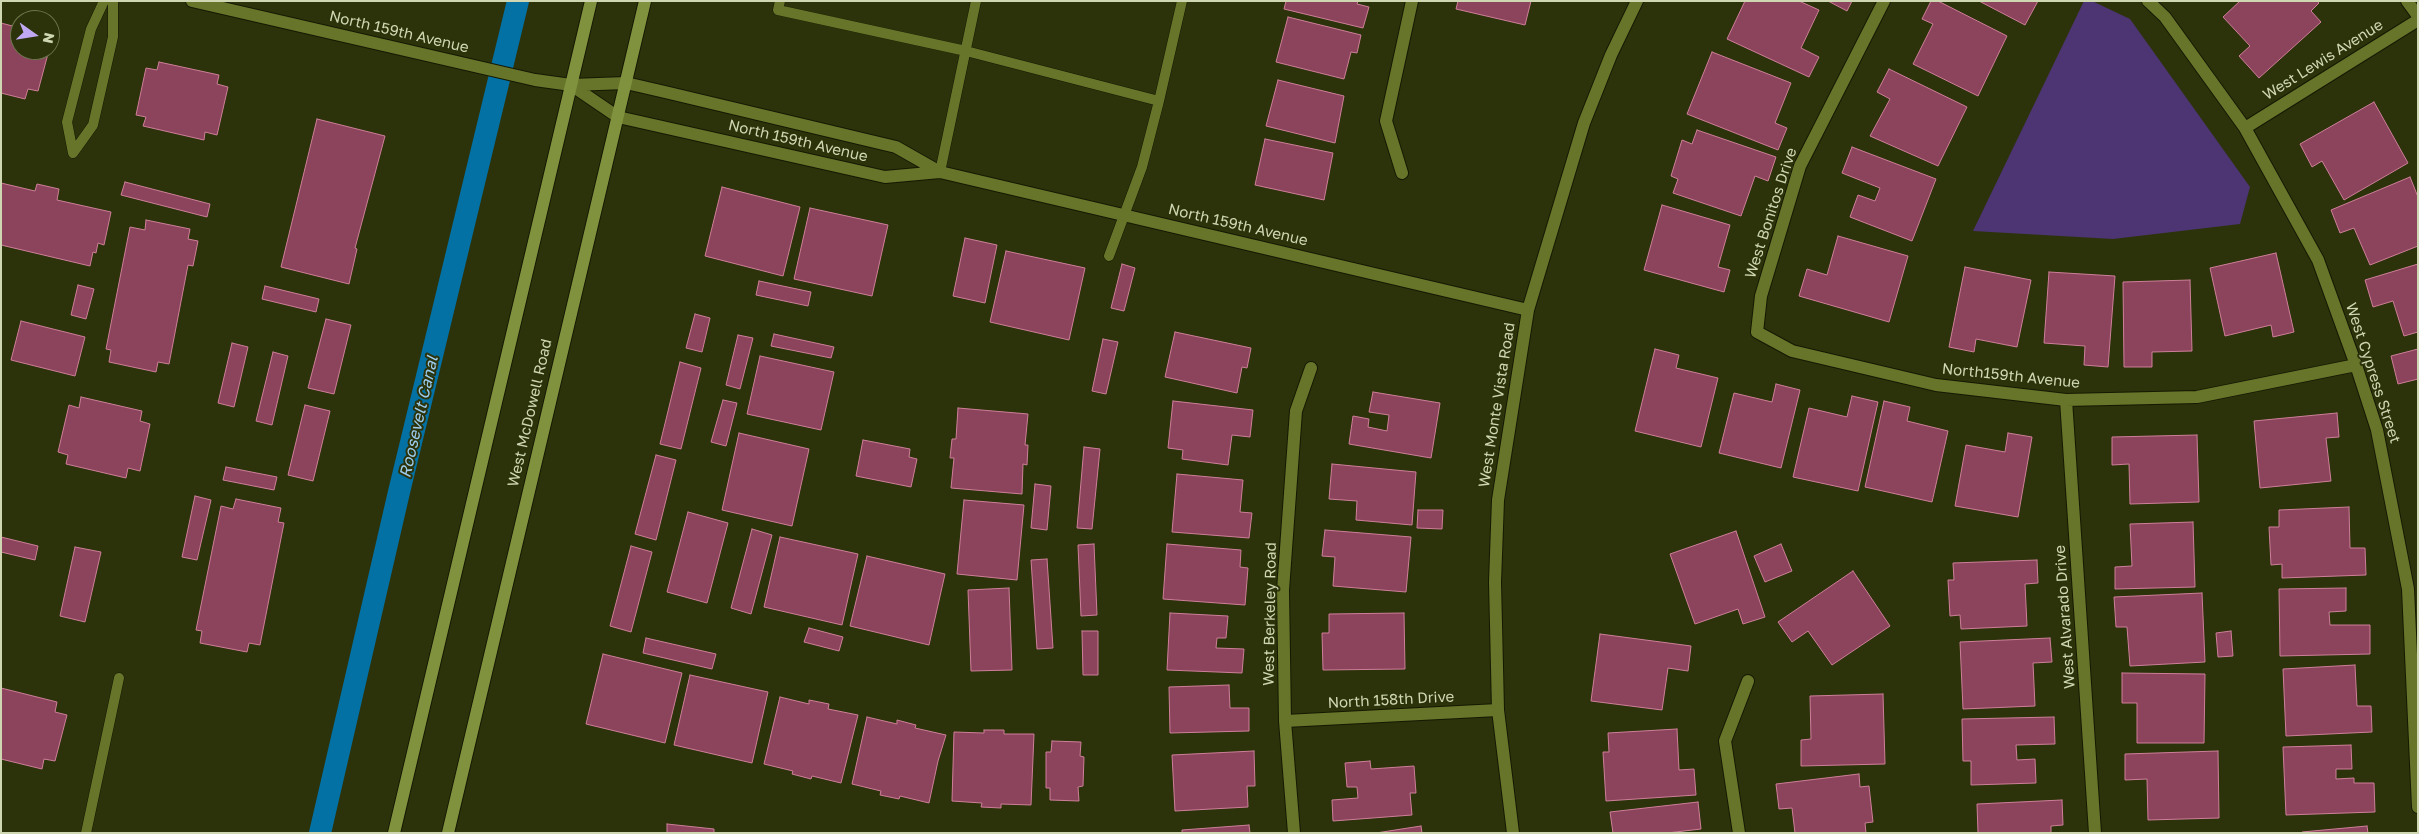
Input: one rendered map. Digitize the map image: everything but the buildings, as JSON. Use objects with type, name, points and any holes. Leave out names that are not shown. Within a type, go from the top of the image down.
[{"type":"main road","points":[[394,833],[591,1]]},
{"type":"main road","name":"West McDowell Road","points":[[448,833],[645,1]]},
{"type":"street","name":"North 159th Avenue","points":[[192,1],[523,78],[571,85],[626,82],[896,146],[940,172],[1528,310]]},
{"type":"street","points":[[1402,173],[1386,121],[1412,1]]},
{"type":"street","name":"West Monte Vista Road","points":[[1513,833],[1498,710],[1495,582],[1498,500],[1528,310],[1584,123],[1612,55],[1638,1]]},
{"type":"street","name":"West Bonitos Drive","points":[[1758,332],[1761,296],[1800,166],[1884,1]]},
{"type":"street","name":"West Cypress Street","points":[[2148,1],[2165,17],[2245,128],[2318,260],[2356,365],[2377,430],[2408,589],[2415,784],[2418,806]]},
{"type":"street","points":[[2407,1],[2418,16]]},
{"type":"street","name":"West Lewis Avenue","points":[[2245,128],[2418,20]]},
{"type":"street","name":"North 159th Avenue","points":[[571,85],[618,117],[885,177],[940,172]]},
{"type":"street","name":"North159th Avenue","points":[[1758,332],[1792,350],[1936,386],[2066,400],[2197,397],[2356,365]]},
{"type":"street","name":"West Berkeley Road","points":[[1294,833],[1285,722],[1283,590],[1296,411],[1310,368]]},
{"type":"street","name":"West Alvarado Drive","points":[[2066,400],[2095,833]]},
{"type":"street","points":[[1739,833],[1725,741],[1748,681]]},
{"type":"street","name":"North 158th Drive","points":[[1285,722],[1498,710]]},
{"type":"lane","points":[[104,1],[88,38],[67,122],[73,153],[93,125],[113,37],[113,1]]},
{"type":"lane","points":[[780,1],[778,10],[966,51],[1159,101]]},
{"type":"lane","points":[[940,172],[976,1]]},
{"type":"lane","points":[[1109,256],[1142,167],[1182,1]]},
{"type":"lane","points":[[86,833],[119,678]]},
{"type":"shaded area","points":[[2084,1],[2092,1],[2130,19],[2250,187],[2240,224],[2113,239],[1973,231]]},
{"type":"waterway","name":"Roosevelt Canal","points":[[320,833],[399,492],[518,1]]}]
